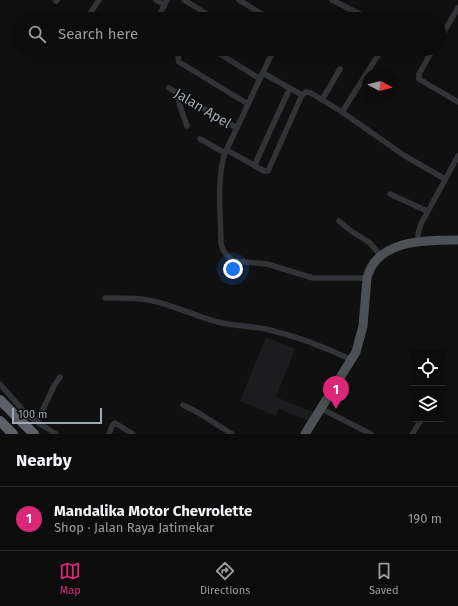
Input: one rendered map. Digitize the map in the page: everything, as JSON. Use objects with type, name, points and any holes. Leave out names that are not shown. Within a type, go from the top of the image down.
[{"type":"highway","points":[[0,400],[34,434]]},
{"type":"highway","points":[[0,408],[27,434]]},
{"type":"highway","points":[[0,421],[13,434]]},
{"type":"highway","points":[[0,427],[9,434]]},
{"type":"main road","points":[[304,434],[356,352],[363,326],[367,278],[369,272],[380,256],[396,247],[418,241],[458,240]]},
{"type":"street","points":[[91,12],[99,0]]},
{"type":"street","points":[[156,0],[165,3],[160,12]]},
{"type":"street","points":[[184,0],[204,12]]},
{"type":"street","points":[[239,0],[259,12]]},
{"type":"street","points":[[332,0],[356,12]]},
{"type":"street","points":[[446,28],[458,8]]},
{"type":"street","points":[[179,56],[179,62],[248,104]]},
{"type":"street","points":[[225,56],[261,76],[290,88],[302,95]]},
{"type":"street","points":[[271,56],[221,165],[222,250],[234,261],[267,264],[312,278],[367,278]]},
{"type":"street","points":[[342,112],[378,56]]},
{"type":"street","points":[[429,56],[419,74],[419,79],[458,102]]},
{"type":"street","points":[[322,100],[340,69]]},
{"type":"street","name":"Jalan Apel","points":[[169,88],[237,128]]},
{"type":"street","points":[[254,166],[290,88]]},
{"type":"street","points":[[200,139],[264,171],[268,171],[302,95],[306,92],[311,93],[342,112],[405,156],[445,179]]},
{"type":"street","points":[[177,94],[187,126]]},
{"type":"street","points":[[418,241],[418,234],[421,224],[427,211],[458,156]]},
{"type":"street","points":[[390,194],[427,211]]},
{"type":"street","points":[[339,220],[351,231],[370,243],[380,256]]},
{"type":"street","points":[[106,298],[135,298],[160,303],[206,319],[283,334],[352,360]]},
{"type":"street","points":[[36,422],[60,377]]},
{"type":"street","points":[[0,384],[27,415],[56,434]]},
{"type":"street","points":[[183,405],[232,434]]},
{"type":"street","points":[[320,408],[371,434]]},
{"type":"street","points":[[412,434],[420,422]]},
{"type":"street","points":[[109,434],[115,423],[133,434]]},
{"type":"shaded area","points":[[266,337],[295,349],[276,397],[315,413],[311,422],[279,409],[276,416],[240,401]]},
{"type":"place","name":"Mandalika Motor Chevrolette","points":[[336,409]]}]
